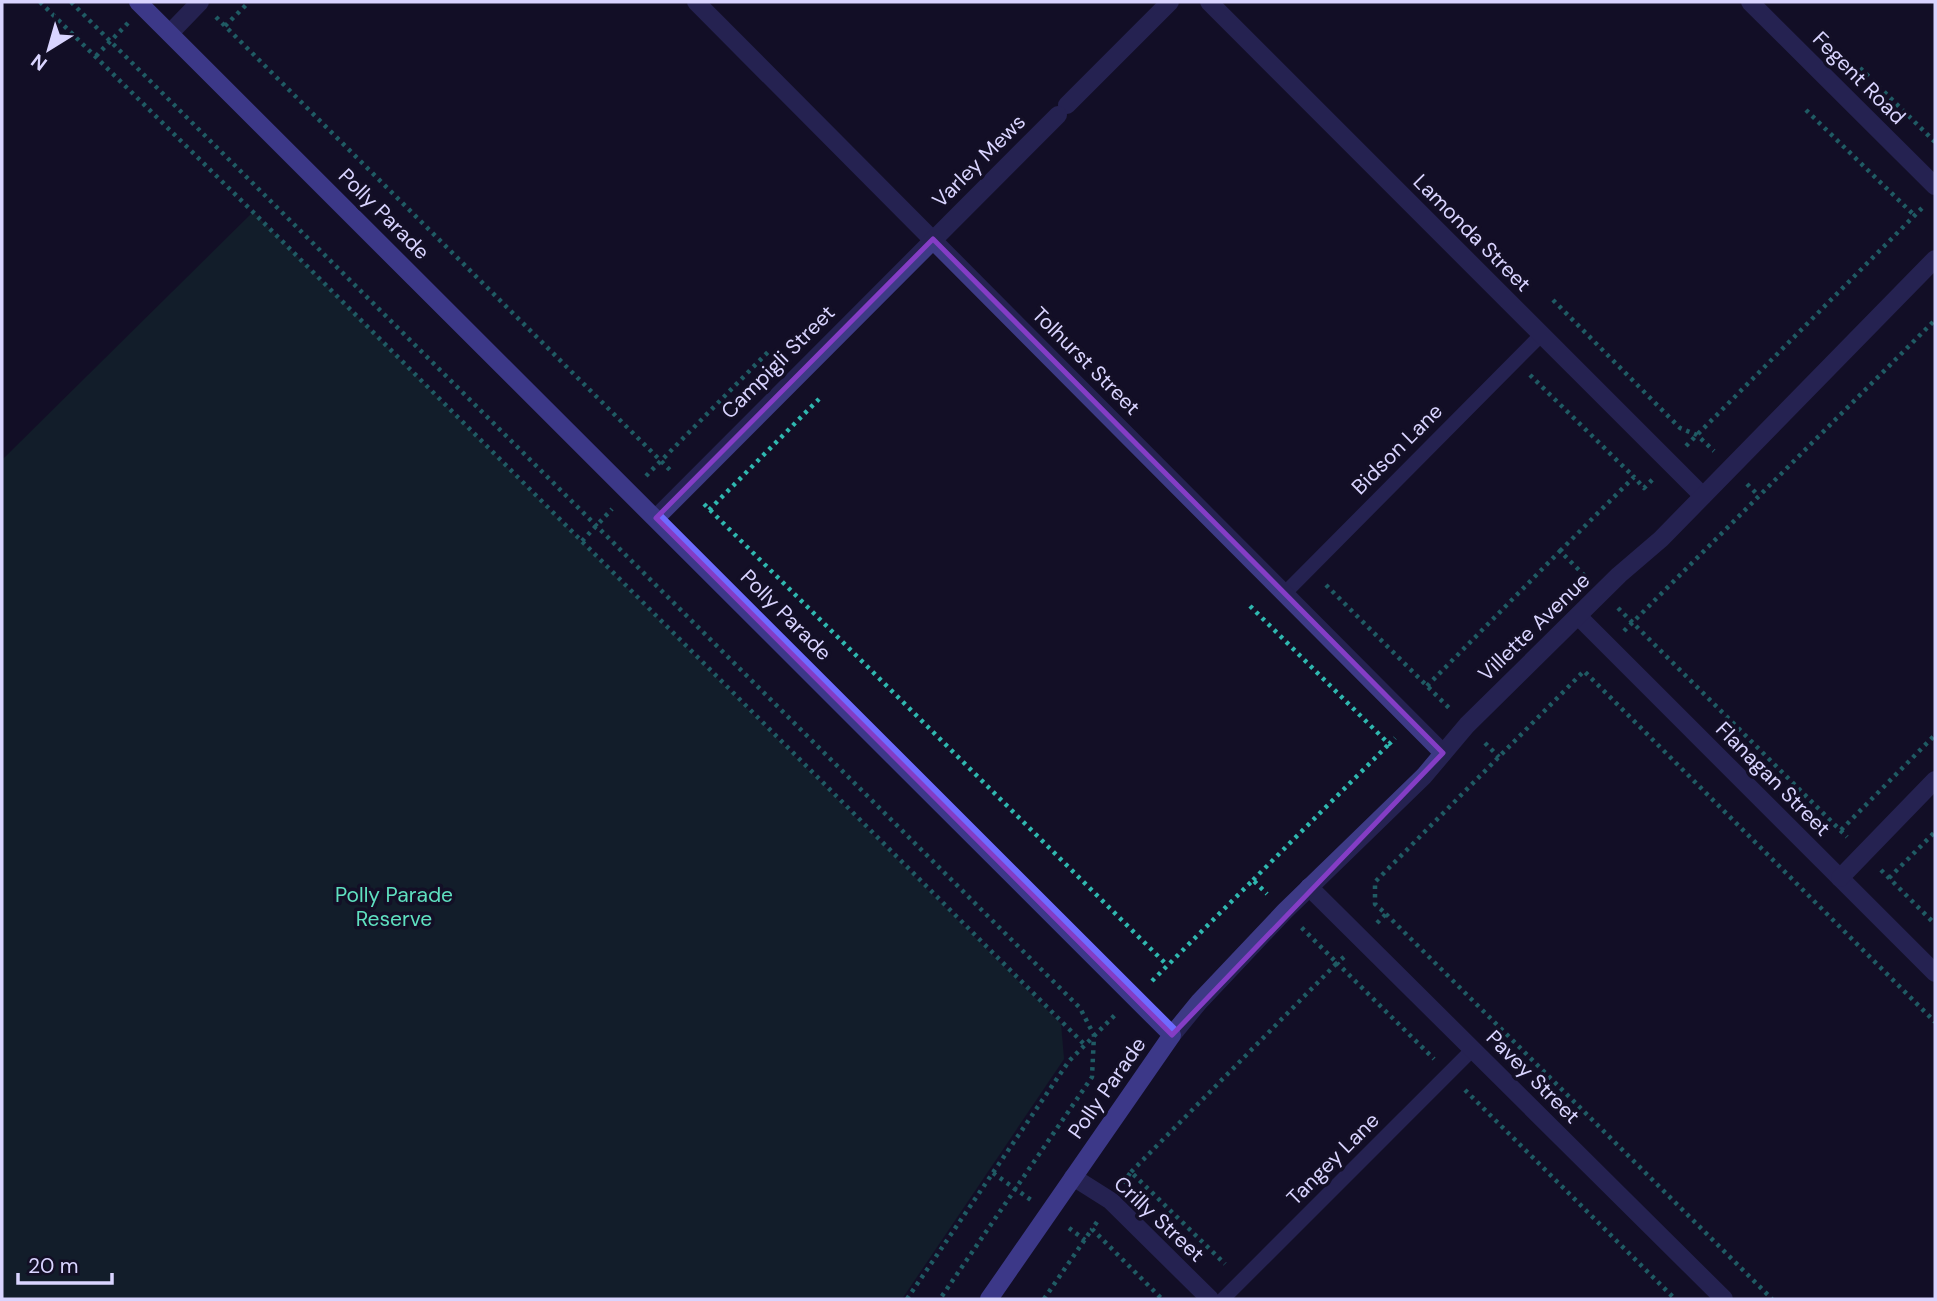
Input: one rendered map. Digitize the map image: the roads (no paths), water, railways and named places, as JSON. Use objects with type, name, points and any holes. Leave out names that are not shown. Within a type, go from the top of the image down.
[{"type":"street","points":[[170,33],[200,2]]},
{"type":"street","name":"Tolhurst Street","points":[[696,2],[1443,752]]},
{"type":"street","name":"Varley Mews","points":[[933,239],[1170,2]]},
{"type":"street","name":"Lamonda Street","points":[[1209,2],[1703,496]]},
{"type":"street","name":"Fegent Road","points":[[1750,2],[1932,193]]},
{"type":"street","name":"Polly Parade","points":[[141,4],[1172,1035],[989,1299]]},
{"type":"street","name":"Campigli Street","points":[[656,518],[933,239]]},
{"type":"street","name":"Villette Avenue","points":[[1172,1035],[1199,1002],[1310,887],[1399,802],[1467,725],[1545,646],[1579,617],[1703,496],[1935,259]]},
{"type":"street","name":"Flanagan Street","points":[[1579,617],[1935,972]]},
{"type":"street","points":[[1840,878],[1935,780]]},
{"type":"street","name":"Pavey Street","points":[[1310,887],[1724,1299]]},
{"type":"street","name":"Crilly Street","points":[[1073,1177],[1111,1201],[1210,1299]]},
{"type":"lane","name":"Bidson Lane","points":[[1284,594],[1541,335]]},
{"type":"lane","name":"Tangey Lane","points":[[1223,1299],[1472,1049]]},
{"type":"park label","name":"Polly Parade Reserve","points":[[394,907]]}]
